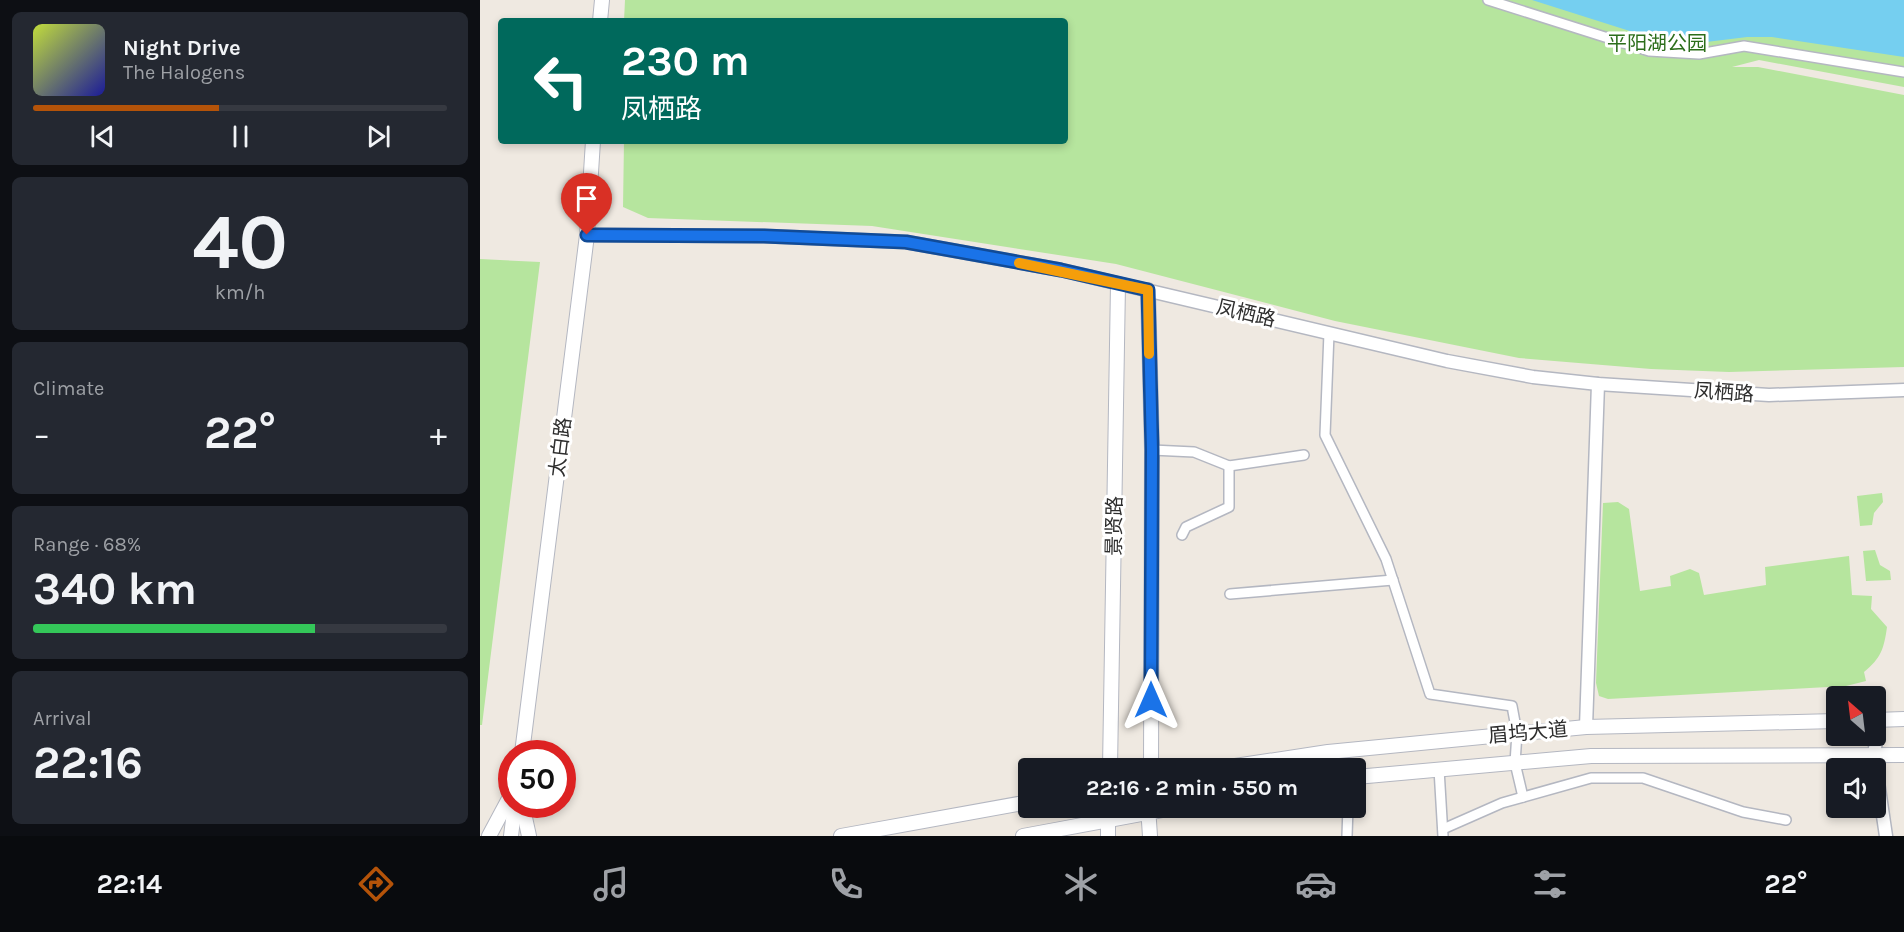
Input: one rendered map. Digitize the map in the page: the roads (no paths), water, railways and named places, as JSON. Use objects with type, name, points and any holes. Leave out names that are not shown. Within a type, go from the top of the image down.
[{"type":"main road","points":[[600,18],[602,0]]},
{"type":"main road","name":"太白路","points":[[524,740],[587,235],[593,144]]},
{"type":"main road","name":"景贤路","points":[[1110,758],[1118,284]]},
{"type":"main road","name":"景贤路","points":[[1148,290],[1152,450],[1151,758]]},
{"type":"main road","points":[[1886,720],[1904,719]]},
{"type":"main road","name":"眉坞大道","points":[[1288,758],[1328,752],[1586,727],[1826,721]]},
{"type":"main road","name":"眉坞大道","points":[[1366,776],[1591,756],[1904,755]]},
{"type":"main road","points":[[841,836],[1018,804]]},
{"type":"main road","points":[[489,836],[499,818]]},
{"type":"main road","points":[[511,836],[513,818]]},
{"type":"main road","points":[[525,818],[529,836]]},
{"type":"main road","points":[[1023,836],[1092,818]]},
{"type":"main road","points":[[1107,818],[1108,836]]},
{"type":"main road","points":[[1149,818],[1150,836]]},
{"type":"street","points":[[1488,0],[1649,51],[1699,54],[1744,46],[1904,72]]},
{"type":"street","name":"凤栖路","points":[[587,235],[764,236],[906,242],[1061,270],[1447,361],[1533,377],[1598,384],[1769,395],[1904,390]]},
{"type":"street","points":[[1329,333],[1325,435],[1386,559],[1430,694],[1512,706],[1517,733],[1515,763],[1523,797]]},
{"type":"street","points":[[1586,727],[1598,384]]},
{"type":"street","points":[[1152,450],[1194,452],[1229,466],[1304,455]]},
{"type":"street","points":[[1182,535],[1185,526],[1229,507],[1229,466]]},
{"type":"street","points":[[1230,594],[1393,580]]},
{"type":"street","points":[[1875,746],[1874,755],[1886,836]]},
{"type":"street","points":[[1439,769],[1443,832],[1502,803],[1591,778],[1643,778],[1743,812],[1786,820]]},
{"type":"street","points":[[1347,836],[1348,818]]},
{"type":"water","points":[[1532,0],[1904,0],[1904,57],[1772,37],[1747,37],[1690,44],[1636,33]]},
{"type":"park label","name":"平阳湖公园","points":[[1657,43]]}]
